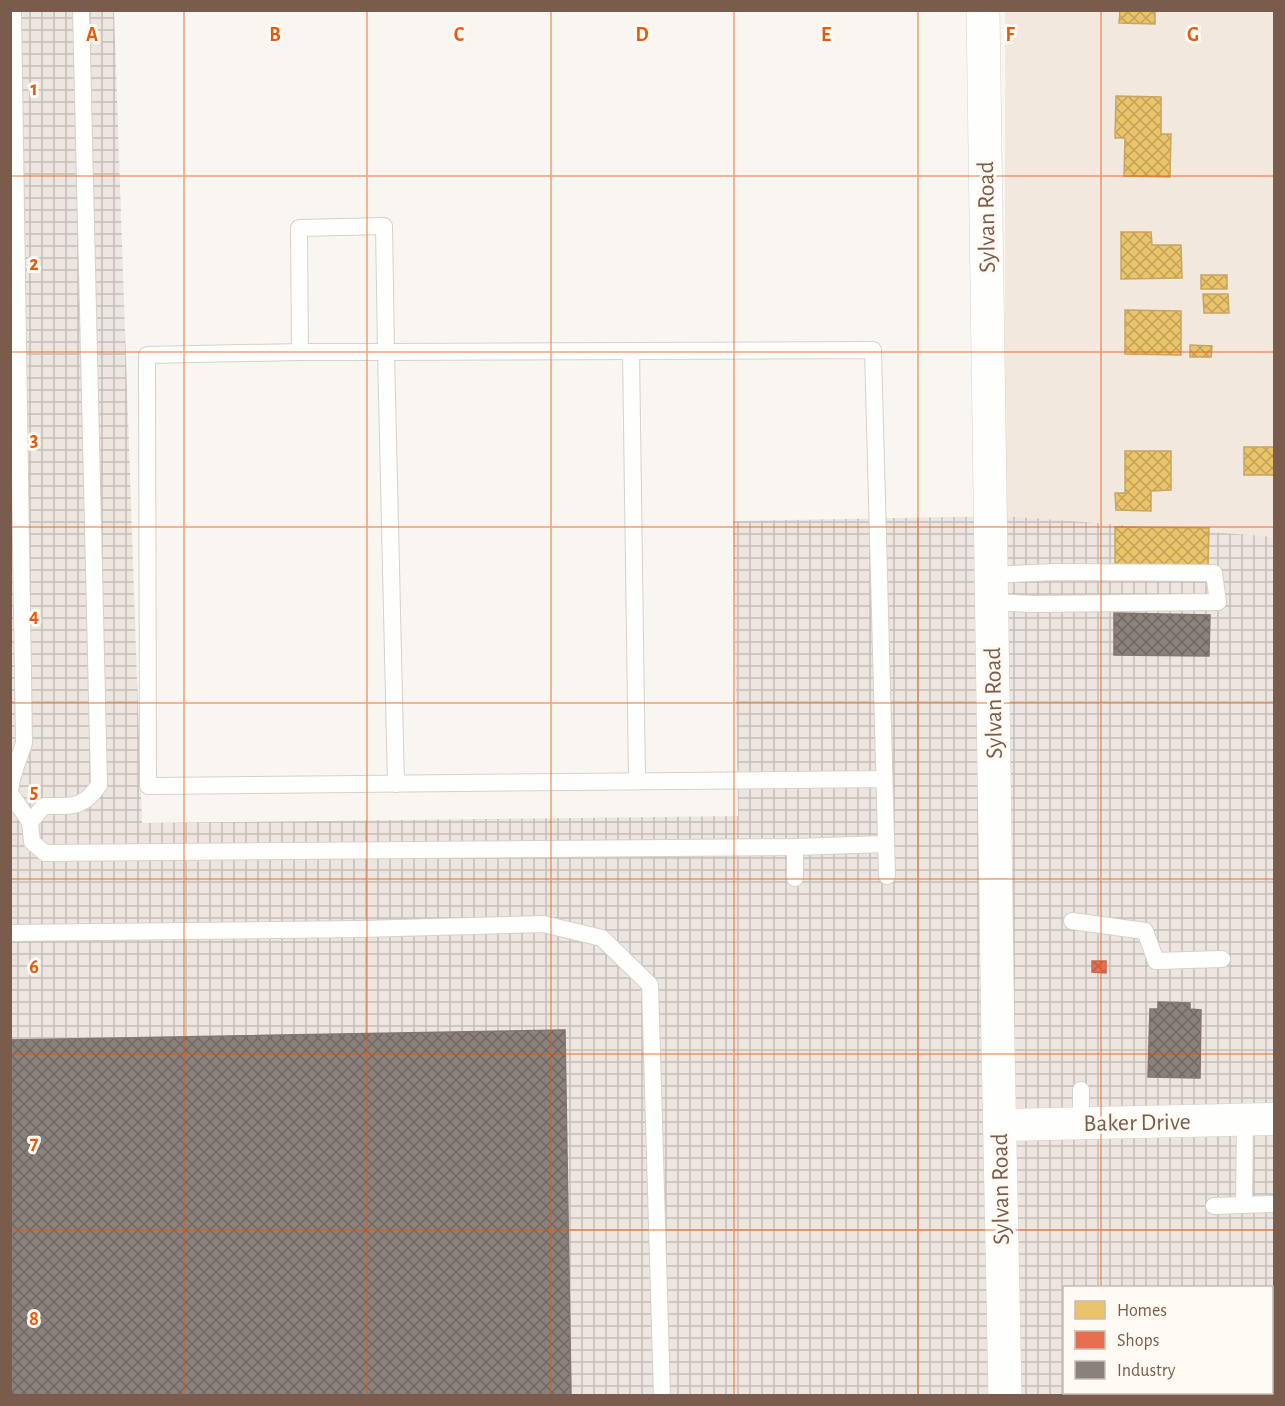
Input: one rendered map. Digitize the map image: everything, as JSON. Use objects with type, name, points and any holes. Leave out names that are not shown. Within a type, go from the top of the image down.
[{"type":"main road","name":"Sylvan Road","points":[[983,10],[992,589],[1006,1045],[999,1125],[1005,1395]]},
{"type":"street","name":"Baker Drive","points":[[999,1125],[1260,1119]]},
{"type":"lane","points":[[13,10],[17,732],[24,743],[12,774],[10,791],[30,822],[32,842],[45,853],[795,847],[885,844]]},
{"type":"lane","points":[[30,822],[44,806],[76,804],[89,799],[99,785],[81,10]]},
{"type":"lane","points":[[300,352],[299,228],[384,226],[396,784]]},
{"type":"lane","points":[[884,779],[148,786],[147,355],[300,352],[873,350],[887,876]]},
{"type":"lane","points":[[631,351],[637,781]]},
{"type":"lane","points":[[1056,572],[1214,573],[1218,602],[1034,604],[992,589],[1056,572]]},
{"type":"lane","points":[[795,847],[795,878]]},
{"type":"lane","points":[[1072,921],[1145,931],[1156,961],[1222,959]]},
{"type":"lane","points":[[10,933],[360,929],[543,924],[602,938],[650,986],[662,1395]]},
{"type":"lane","points":[[1081,1090],[1081,1124]]},
{"type":"lane","points":[[1244,1205],[1260,1119]]},
{"type":"lane","points":[[1214,1206],[1275,1204]]},
{"type":"shaded area","points":[[10,11],[114,11],[142,823],[738,816],[733,521],[1005,516],[1274,537],[1274,1395],[11,1395]]},
{"type":"shaded area","points":[[1005,11],[1274,11],[1274,537],[1005,516]]},
{"type":"building: Homes","points":[[1120,10],[1155,10],[1155,24],[1119,23]]},
{"type":"building: Homes","points":[[1116,96],[1161,97],[1161,134],[1171,134],[1170,177],[1124,176],[1125,138],[1115,138]]},
{"type":"building: Homes","points":[[1121,232],[1151,232],[1152,245],[1181,245],[1182,278],[1121,279]]},
{"type":"building: Homes","points":[[1201,275],[1227,275],[1227,289],[1201,289]]},
{"type":"building: Homes","points":[[1203,294],[1228,294],[1229,313],[1204,313]]},
{"type":"building: Homes","points":[[1125,310],[1181,311],[1181,355],[1125,354]]},
{"type":"building: Homes","points":[[1190,345],[1212,346],[1211,357],[1190,357]]},
{"type":"building: Homes","points":[[1244,447],[1274,447],[1274,475],[1244,475]]},
{"type":"building: Homes","points":[[1125,451],[1171,451],[1171,490],[1151,491],[1151,511],[1116,510],[1115,493],[1125,493]]},
{"type":"building: Homes","points":[[1115,527],[1209,528],[1208,568],[1115,566]]},
{"type":"building: Shops","points":[[1092,961],[1106,961],[1106,973],[1092,972]]},
{"type":"building: Industry","points":[[1114,613],[1210,615],[1209,656],[1114,655]]},
{"type":"building: Industry","points":[[1158,1002],[1190,1003],[1190,1009],[1201,1010],[1200,1078],[1148,1077],[1150,1009],[1158,1009]]},
{"type":"building: Industry","points":[[565,1030],[571,1396],[10,1396],[10,1040]]}]
